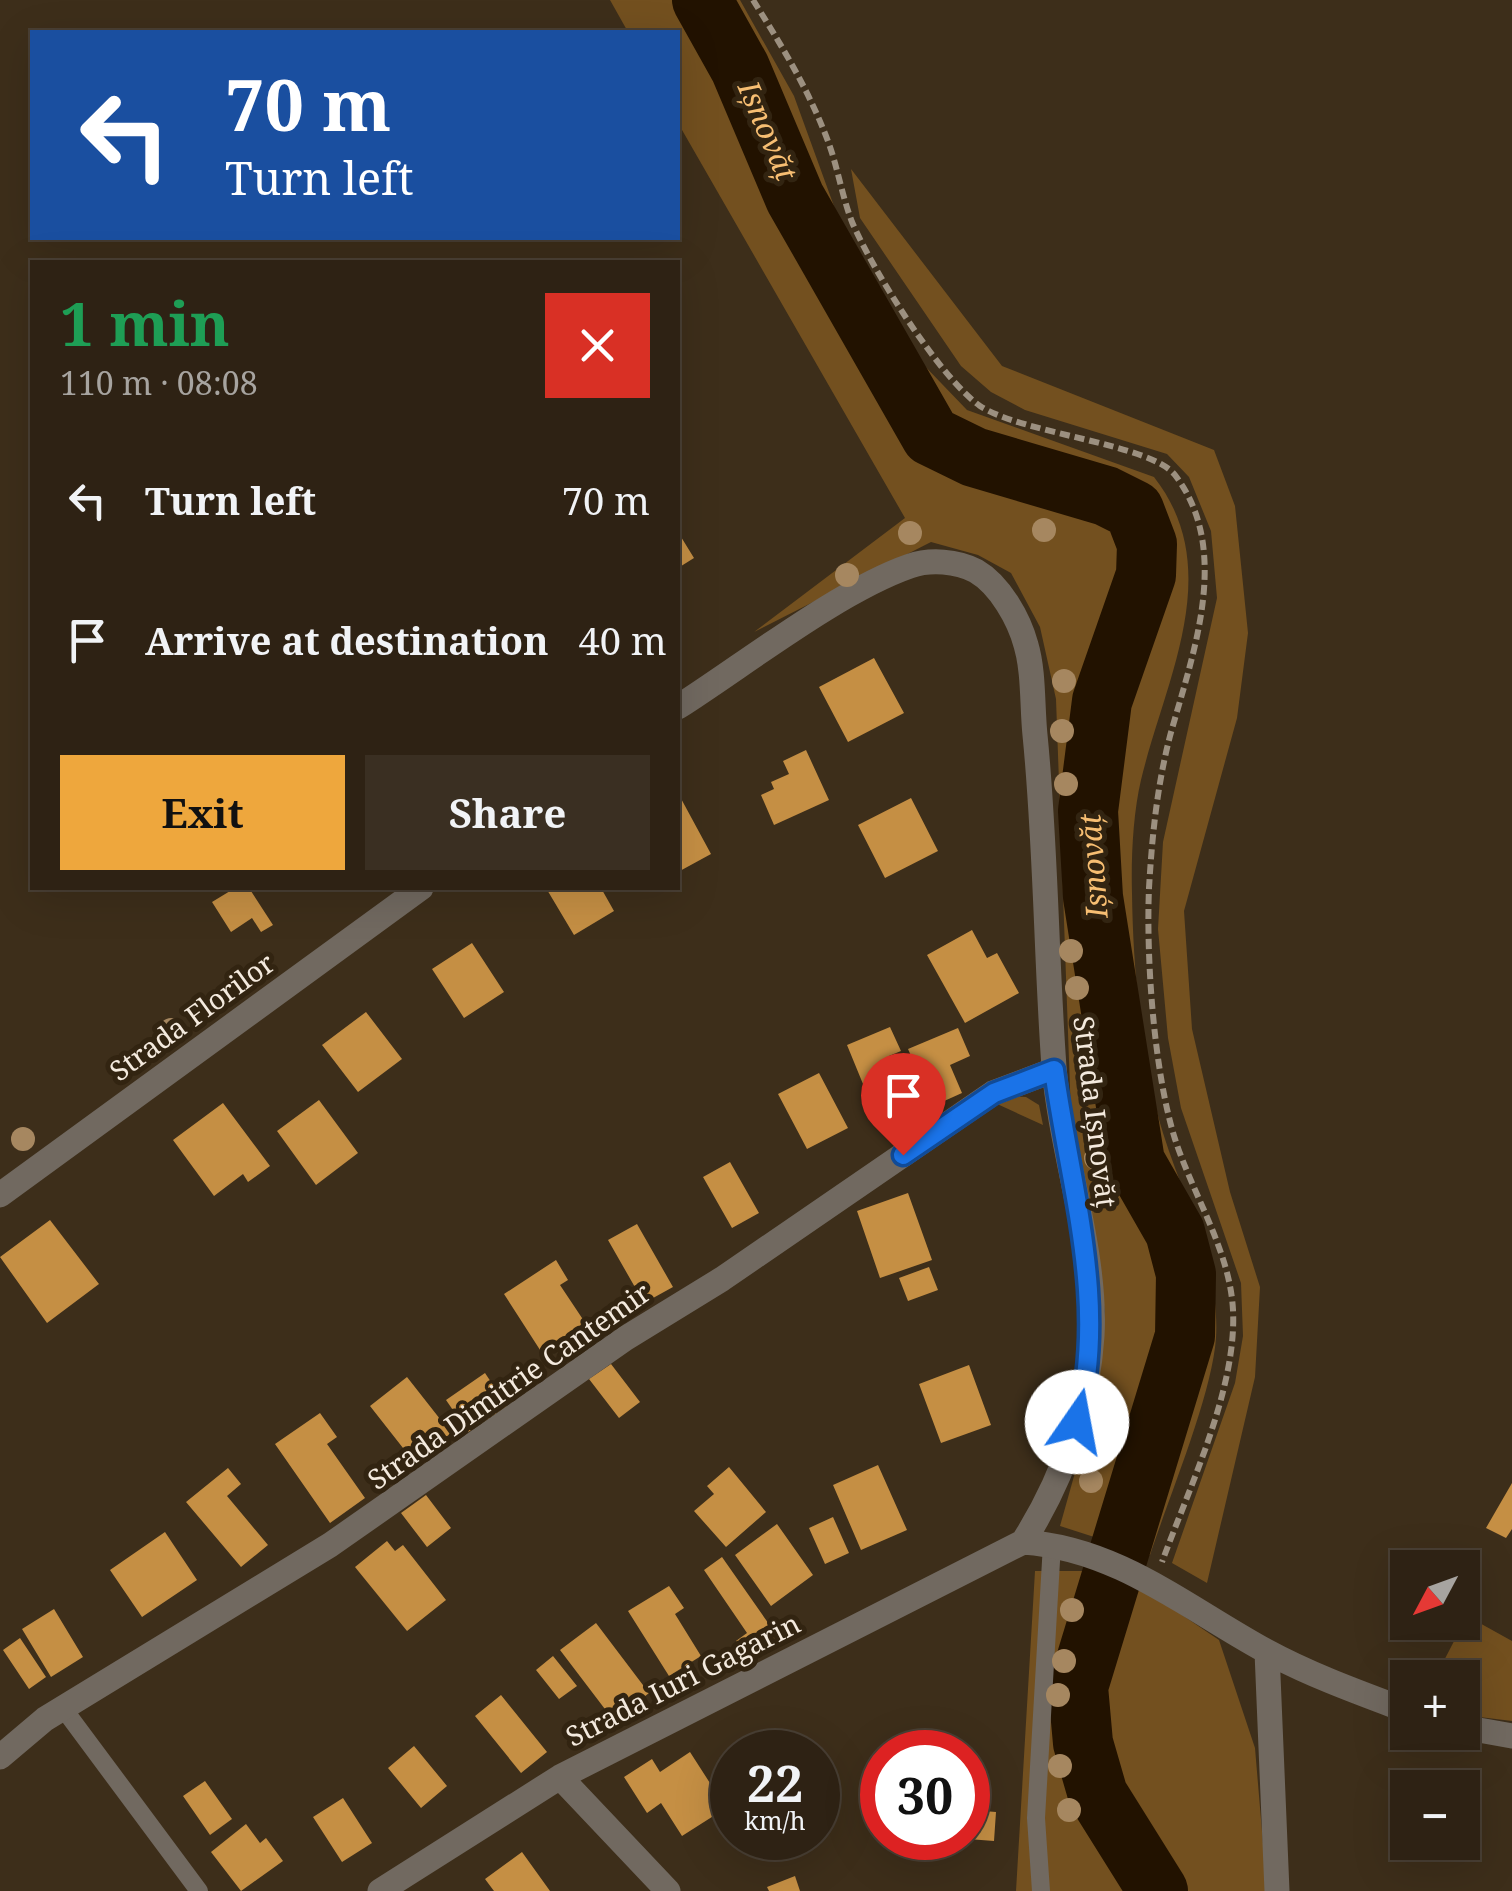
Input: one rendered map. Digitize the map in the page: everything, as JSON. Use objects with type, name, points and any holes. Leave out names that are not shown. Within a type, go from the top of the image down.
[{"type":"street","name":"Strada Ișnovăț","points":[[680,706],[858,591],[912,566],[946,561],[977,572],[1006,599],[1026,645],[1038,770],[1054,1070],[1091,1291],[1092,1333],[1086,1388],[1068,1455],[1049,1502],[1023,1542]]},
{"type":"street","name":"Strada Florilor","points":[[0,1195],[418,890]]},
{"type":"street","name":"Strada Dimitrie Cantemir","points":[[0,1757],[63,1708],[330,1545],[626,1338],[722,1279],[994,1093],[1054,1070]]},
{"type":"street","points":[[1023,1542],[1052,1544],[1155,1582],[1267,1652],[1390,1703]]},
{"type":"street","name":"Strada Iuri Gagarin","points":[[380,1891],[560,1777],[1023,1542]]},
{"type":"street","points":[[1267,1652],[1278,1891]]},
{"type":"street","points":[[1480,1730],[1512,1736]]},
{"type":"street","points":[[560,1777],[668,1891]]},
{"type":"lane","points":[[1041,1891],[1036,1818],[1052,1544]]},
{"type":"lane","points":[[63,1708],[200,1891]]},
{"type":"path","points":[[753,0],[792,60],[829,144],[853,225],[941,368],[982,407],[1050,434],[1138,455],[1173,472],[1194,515],[1203,560],[1204,601],[1152,826],[1147,932],[1174,1136],[1227,1277],[1233,1310],[1229,1355],[1218,1404],[1155,1582]]},
{"type":"shaded area","points":[[610,0],[740,0],[794,96],[843,231],[917,358],[967,410],[1154,477],[1175,513],[1186,550],[1188,587],[1175,665],[1136,807],[1132,865],[1134,952],[1155,1106],[1207,1259],[1216,1311],[1216,1338],[1207,1388],[1150,1555],[1060,1526],[1096,1398],[1105,1311],[1071,1116],[1056,699],[1040,627],[1011,573],[978,555],[931,542],[754,632],[905,518],[680,126],[680,30],[627,30]]},
{"type":"shaded area","points":[[851,169],[1002,366],[1214,450],[1235,506],[1248,633],[1237,718],[1184,911],[1192,1029],[1230,1192],[1260,1287],[1255,1377],[1207,1583],[1172,1563],[1235,1383],[1243,1336],[1241,1283],[1181,1108],[1168,1038],[1158,929],[1163,842],[1217,598],[1211,531],[1189,477],[1167,454],[1025,410],[991,392],[961,366],[860,218]]},
{"type":"shaded area","points":[[1010,1096],[1026,1097],[1039,1105],[1043,1125],[995,1103]]},
{"type":"shaded area","points":[[1035,1571],[1086,1571],[1154,1596],[1219,1640],[1255,1748],[1267,1891],[1016,1891]]},
{"type":"shaded area","points":[[1480,1623],[1512,1641],[1512,1721],[1480,1717],[1480,1660],[1444,1660],[1455,1640],[1480,1640]]},
{"type":"building","points":[[680,535],[694,558],[680,567]]},
{"type":"building","points":[[874,658],[904,713],[848,742],[819,687]]},
{"type":"building","points":[[806,750],[829,800],[774,825],[761,795],[774,789],[771,782],[789,774],[783,761]]},
{"type":"building","points":[[680,797],[711,854],[680,871]]},
{"type":"building","points":[[911,798],[938,851],[885,878],[858,825]]},
{"type":"building","points":[[232,890],[250,890],[273,925],[261,932],[252,918],[231,932],[212,902]]},
{"type":"building","points":[[547,890],[602,890],[614,911],[574,935]]},
{"type":"building","points":[[972,930],[987,958],[997,953],[1019,993],[965,1023],[927,955]]},
{"type":"building","points":[[472,943],[504,992],[464,1018],[432,969]]},
{"type":"building","points":[[366,1012],[402,1059],[358,1092],[322,1045]]},
{"type":"building","points":[[890,1027],[901,1051],[889,1056],[911,1110],[879,1123],[847,1045]]},
{"type":"building","points":[[958,1028],[970,1056],[950,1065],[962,1093],[933,1106],[908,1049]]},
{"type":"building","points":[[819,1073],[848,1128],[807,1149],[778,1094]]},
{"type":"building","points":[[319,1100],[358,1153],[316,1185],[277,1131]]},
{"type":"building","points":[[223,1103],[270,1166],[248,1182],[243,1174],[214,1196],[173,1140]]},
{"type":"building","points":[[730,1162],[759,1213],[732,1228],[703,1177]]},
{"type":"building","points":[[908,1193],[932,1260],[880,1278],[857,1211]]},
{"type":"building","points":[[50,1220],[99,1284],[47,1323],[0,1257]]},
{"type":"building","points":[[637,1224],[673,1287],[644,1303],[608,1240]]},
{"type":"building","points":[[556,1260],[568,1280],[560,1285],[586,1324],[542,1353],[504,1294]]},
{"type":"building","points":[[929,1267],[938,1290],[908,1301],[899,1278]]},
{"type":"building","points":[[611,1364],[640,1402],[619,1418],[589,1379]]},
{"type":"building","points":[[969,1365],[991,1425],[941,1443],[919,1384]]},
{"type":"building","points":[[485,1373],[507,1406],[468,1432],[446,1400]]},
{"type":"building","points":[[407,1377],[451,1433],[414,1462],[370,1406]]},
{"type":"building","points":[[320,1413],[337,1437],[327,1444],[365,1498],[330,1523],[275,1444]]},
{"type":"building","points":[[878,1465],[907,1530],[861,1550],[833,1485]]},
{"type":"building","points":[[729,1467],[766,1512],[726,1547],[694,1511],[714,1494],[707,1486]]},
{"type":"building","points":[[228,1468],[241,1484],[227,1496],[268,1545],[241,1567],[186,1502]]},
{"type":"building","points":[[1512,1483],[1512,1529],[1506,1538],[1486,1528]]},
{"type":"building","points":[[426,1495],[451,1528],[427,1547],[401,1513]]},
{"type":"building","points":[[833,1517],[849,1553],[825,1564],[809,1528]]},
{"type":"building","points":[[777,1524],[813,1575],[771,1606],[735,1555]]},
{"type":"building","points":[[165,1532],[197,1580],[142,1617],[110,1570]]},
{"type":"building","points":[[387,1541],[395,1551],[403,1545],[446,1600],[407,1631],[355,1567]]},
{"type":"building","points":[[722,1557],[780,1640],[749,1661],[736,1641],[747,1633],[704,1570]]},
{"type":"building","points":[[669,1586],[684,1608],[675,1614],[701,1656],[669,1676],[628,1611]]},
{"type":"building","points":[[54,1609],[83,1657],[51,1677],[22,1629]]},
{"type":"building","points":[[596,1623],[649,1693],[614,1721],[560,1650]]},
{"type":"building","points":[[20,1638],[46,1677],[29,1689],[3,1650]]},
{"type":"building","points":[[553,1656],[577,1686],[559,1699],[536,1670]]},
{"type":"building","points":[[501,1695],[547,1752],[521,1773],[475,1716]]},
{"type":"building","points":[[414,1746],[447,1786],[421,1808],[388,1768]]},
{"type":"building","points":[[690,1752],[710,1783],[710,1818],[682,1836],[661,1803],[647,1813],[624,1777],[652,1759],[660,1772]]},
{"type":"building","points":[[205,1781],[232,1819],[210,1835],[183,1796]]},
{"type":"building","points":[[343,1798],[372,1843],[342,1862],[313,1817]]},
{"type":"building","points":[[990,1812],[996,1812],[994,1841],[990,1841]]},
{"type":"building","points":[[246,1824],[260,1843],[266,1838],[283,1861],[241,1891],[211,1852]]},
{"type":"building","points":[[522,1852],[550,1891],[494,1891],[485,1879]]},
{"type":"building","points":[[795,1876],[800,1891],[769,1891],[767,1887]]},
{"type":"waterway","name":"Ișnovăț","points":[[702,0],[740,68],[795,198],[931,436],[974,457],[1106,496],[1134,510],[1147,544],[1146,575],[1102,701],[1088,811],[1093,897],[1135,1162],[1175,1232],[1186,1274],[1185,1336],[1078,1687],[1083,1743],[1098,1795],[1158,1891]]},
{"type":"route","points":[[903,1155],[1015,1081],[1054,1070],[1091,1291],[1092,1333],[1086,1388],[1077,1422]]}]
